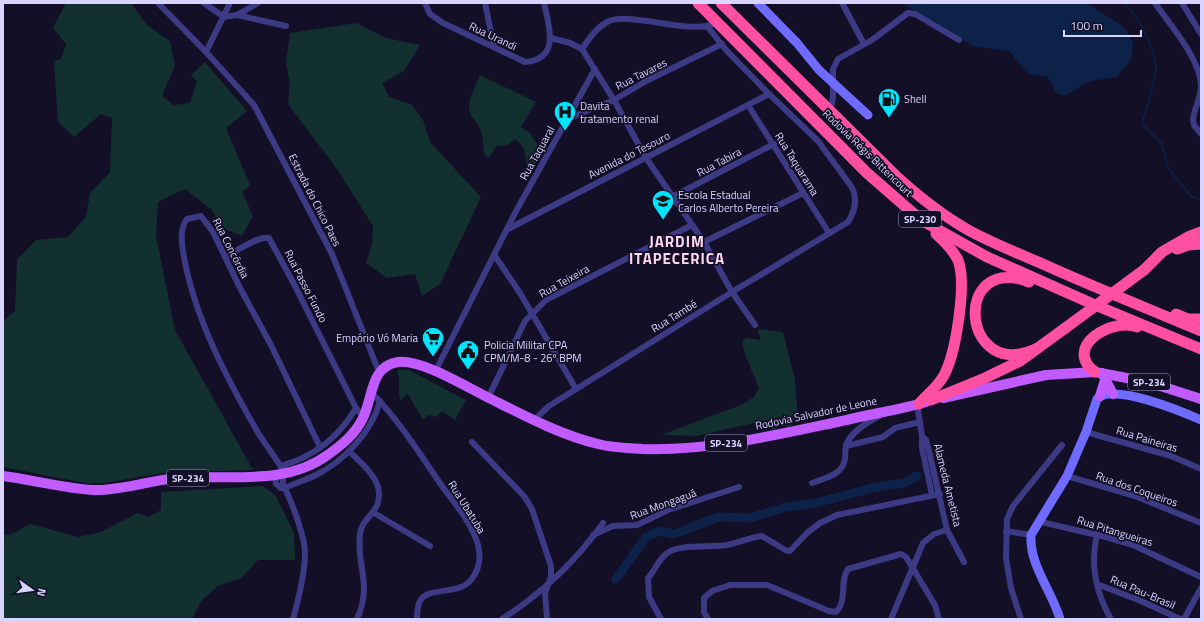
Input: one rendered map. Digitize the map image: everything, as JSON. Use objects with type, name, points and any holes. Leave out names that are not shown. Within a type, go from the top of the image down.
[{"type":"highway","name":"Rodovia Régis Bittencourt","points":[[698,3],[867,173],[921,220],[987,257],[1095,305],[1201,349]]},
{"type":"highway","name":"Rodovia Régis Bittencourt","points":[[721,3],[895,175],[919,197],[945,215],[986,238],[1201,332]]},
{"type":"highway","points":[[918,404],[940,381],[950,362],[962,287],[960,269],[954,252],[921,220]]},
{"type":"highway","points":[[1146,268],[1162,252],[1188,237],[1201,232]]},
{"type":"highway","points":[[931,400],[1020,361],[1146,268],[1183,246],[1201,244]]},
{"type":"highway","points":[[1038,348],[1019,354],[1010,354],[996,349],[985,342],[976,327],[974,314],[977,299],[984,288],[1001,278],[1019,278],[1095,305]]},
{"type":"highway","points":[[1092,285],[1110,288],[1188,319],[1201,319]]},
{"type":"highway","points":[[1101,375],[1085,361],[1083,356],[1085,347],[1106,329],[1120,324],[1133,326],[1201,352]]},
{"type":"main road","name":"Rodovia Salvador de Leone","points":[[379,372],[387,365],[396,362],[408,362],[435,372],[534,420],[598,444],[613,447],[676,449],[774,436],[1046,375],[1101,375],[1148,382],[1201,399]]},
{"type":"main road","name":"SP-234","points":[[3,476],[95,490],[177,478],[281,473],[306,468],[326,457],[352,437],[364,417],[371,392],[379,372]]},
{"type":"main road","points":[[1101,375],[1112,394]]},
{"type":"main road","points":[[1100,396],[1101,375]]},
{"type":"street","name":"Estrada do Chico Paes","points":[[158,3],[206,52],[254,105],[332,254],[379,372]]},
{"type":"street","points":[[204,3],[224,17],[237,15],[258,3]]},
{"type":"street","points":[[206,52],[230,3]]},
{"type":"street","name":"Rua Urandi","points":[[425,3],[427,9],[435,18],[525,62],[532,61],[544,53],[548,48],[551,38]]},
{"type":"street","points":[[485,3],[494,47]]},
{"type":"street","points":[[544,3],[551,38],[570,43],[582,49],[614,100],[646,158],[674,196],[704,242],[732,292],[755,325]]},
{"type":"street","points":[[758,3],[797,43],[819,70],[833,81],[868,115]]},
{"type":"street","points":[[842,3],[864,44]]},
{"type":"street","points":[[1155,3],[1183,43],[1199,72],[1201,89],[1193,120],[1199,132]]},
{"type":"street","points":[[1182,3],[1201,34]]},
{"type":"street","points":[[830,111],[833,69],[838,59],[864,44],[908,13],[911,12],[959,40]]},
{"type":"street","points":[[237,15],[286,26]]},
{"type":"street","points":[[582,49],[593,33],[602,25],[617,19],[672,25],[707,26],[719,23]]},
{"type":"street","name":"Rua També","points":[[534,420],[540,412],[576,389],[848,222],[854,209],[853,190],[818,141],[769,94],[707,26]]},
{"type":"street","name":"Rua Tavares","points":[[567,119],[614,100],[646,81],[722,44]]},
{"type":"street","name":"Rua Taquaral","points":[[435,372],[546,155],[595,69]]},
{"type":"street","name":"Avenida do Tesouro","points":[[508,229],[769,94]]},
{"type":"street","name":"Rua Taquarama","points":[[748,105],[829,233]]},
{"type":"street","name":"Rua Tabira","points":[[674,196],[774,144]]},
{"type":"street","points":[[704,242],[803,193]]},
{"type":"street","name":"Rua Concórdia","points":[[281,473],[247,412],[197,308],[188,278],[183,244],[182,230],[187,219],[198,216],[205,219],[271,345],[320,447]]},
{"type":"street","name":"Rua Teixeira","points":[[488,398],[519,331],[532,313],[546,300],[692,225]]},
{"type":"street","name":"Rua Passo Fundo","points":[[225,257],[262,238],[266,237],[272,242],[356,408],[364,417]]},
{"type":"street","points":[[495,256],[532,313],[576,389]]},
{"type":"street","name":"Rua Ubatuba","points":[[371,392],[400,425],[462,514],[472,530],[479,546],[478,566],[471,580],[461,588],[434,593],[423,597],[419,603],[416,619]]},
{"type":"street","points":[[1060,619],[1054,602],[1033,557],[1031,536],[1041,522],[1066,476],[1086,432],[1095,404],[1100,396],[1112,394],[1138,398],[1168,406],[1201,420]]},
{"type":"street","points":[[283,488],[322,472],[349,451],[370,423],[378,410],[380,401]]},
{"type":"street","name":"Alameda Ametista","points":[[918,404],[922,448],[932,495]]},
{"type":"street","points":[[293,619],[301,584],[304,544],[296,512],[283,488],[276,484],[281,473],[306,458],[347,424],[356,408]]},
{"type":"street","points":[[812,482],[838,472],[845,460],[846,446],[854,432],[887,410]]},
{"type":"street","points":[[846,446],[883,437],[895,428],[920,422]]},
{"type":"street","name":"Rua Paineiras","points":[[1086,432],[1171,456],[1201,469]]},
{"type":"street","name":"Alameda Ametista","points":[[922,436],[928,445],[947,530],[964,562]]},
{"type":"street","points":[[472,442],[488,456],[528,501],[551,566],[550,577],[546,586],[547,619]]},
{"type":"street","points":[[1021,619],[1011,588],[1006,558],[1006,531],[1008,519],[1013,506],[1062,445]]},
{"type":"street","points":[[349,451],[369,472],[376,482],[379,496],[374,514],[363,524],[360,533],[365,579],[364,597],[357,619]]},
{"type":"street","name":"Rua dos Coqueiros","points":[[1066,476],[1136,496],[1201,523]]},
{"type":"street","name":"Rua Mongaguá","points":[[593,535],[609,528],[637,525],[668,510],[739,487]]},
{"type":"street","points":[[661,619],[649,597],[648,578],[655,571],[660,560],[666,553],[692,547],[725,545],[762,536],[787,551],[790,551],[820,523],[837,515],[883,505],[912,501],[940,494]]},
{"type":"street","points":[[374,514],[430,546]]},
{"type":"street","name":"Rua Pitangueiras","points":[[1041,522],[1096,534],[1142,549],[1201,577]]},
{"type":"street","name":"Rua Mongaguá","points":[[502,619],[534,598],[603,523]]},
{"type":"street","points":[[891,619],[925,540],[934,534],[947,530]]},
{"type":"street","points":[[1006,531],[1031,536]]},
{"type":"street","points":[[1096,534],[1092,562],[1097,584],[1106,610],[1111,619]]},
{"type":"street","points":[[708,619],[704,612],[704,598],[712,591],[730,585],[767,585],[829,611],[836,612],[841,608],[843,601],[844,579],[848,569],[901,554],[906,556],[913,567],[935,605],[939,619]]},
{"type":"street","name":"Rua Pau-Brasil","points":[[1097,584],[1141,601],[1180,619]]},
{"type":"street","points":[[1184,619],[1201,588]]},
{"type":"green space","points":[[66,3],[131,3],[147,25],[170,41],[175,66],[162,96],[174,105],[190,103],[197,82],[191,75],[205,62],[247,111],[226,128],[250,185],[242,192],[253,216],[242,236],[222,228],[211,209],[185,189],[158,202],[156,236],[175,330],[253,470],[162,473],[105,483],[85,483],[3,467],[3,321],[15,311],[17,260],[36,240],[68,237],[86,217],[90,193],[110,172],[112,118],[101,114],[74,137],[58,122],[54,61],[61,59],[66,44],[53,28]]},
{"type":"green space","points":[[356,23],[386,38],[420,45],[404,71],[382,83],[389,97],[412,105],[423,120],[430,142],[481,197],[440,284],[422,296],[415,274],[387,278],[366,263],[372,244],[373,226],[337,169],[288,104],[290,85],[286,63],[290,33]]},
{"type":"green space","points":[[480,75],[536,102],[521,127],[530,133],[541,150],[532,169],[527,167],[524,151],[515,139],[507,145],[497,145],[490,157],[485,156],[480,129],[471,115],[469,108],[470,99]]},
{"type":"green space","points":[[757,329],[783,332],[795,379],[798,421],[788,427],[782,425],[773,430],[767,420],[696,436],[661,435],[741,405],[754,397],[759,388],[744,352],[742,341],[747,338],[761,340]]},
{"type":"green space","points":[[397,370],[409,370],[466,400],[455,420],[442,411],[437,417],[429,415],[423,420],[408,394],[400,400]]},
{"type":"green space","points":[[263,486],[276,496],[294,533],[295,560],[258,560],[241,578],[218,586],[201,601],[192,619],[3,619],[3,534],[10,535],[30,524],[78,537],[101,532],[138,513],[148,517],[161,510],[161,492]]},
{"type":"water","points":[[902,3],[1087,3],[1124,27],[1133,43],[1132,58],[1117,77],[1091,81],[1064,96],[1056,93],[1048,77],[1028,74],[1009,51],[972,46]]},
{"type":"waterway","points":[[1124,3],[1140,23],[1149,41],[1155,59],[1156,71],[1142,124],[1162,144],[1168,168],[1191,196],[1201,200]]},
{"type":"waterway","points":[[616,579],[646,537],[659,531],[674,534],[719,517],[750,518],[786,507],[816,503],[876,487],[904,483],[917,476]]},
{"type":"place","name":"Shell","points":[[889,118]]},
{"type":"place","name":"Davita tratamento renal","points":[[565,132]]},
{"type":"place","name":"Escola Estadual Carlos Alberto Pereira","points":[[663,220]]},
{"type":"place","name":"Empório Vó Maria","points":[[433,358]]},
{"type":"place","name":"Policia Militar CPA CPM/M-8 - 26º BPM","points":[[468,370]]},
{"type":"district","name":"JARDIM ITAPECERICA","points":[[677,250]]}]
